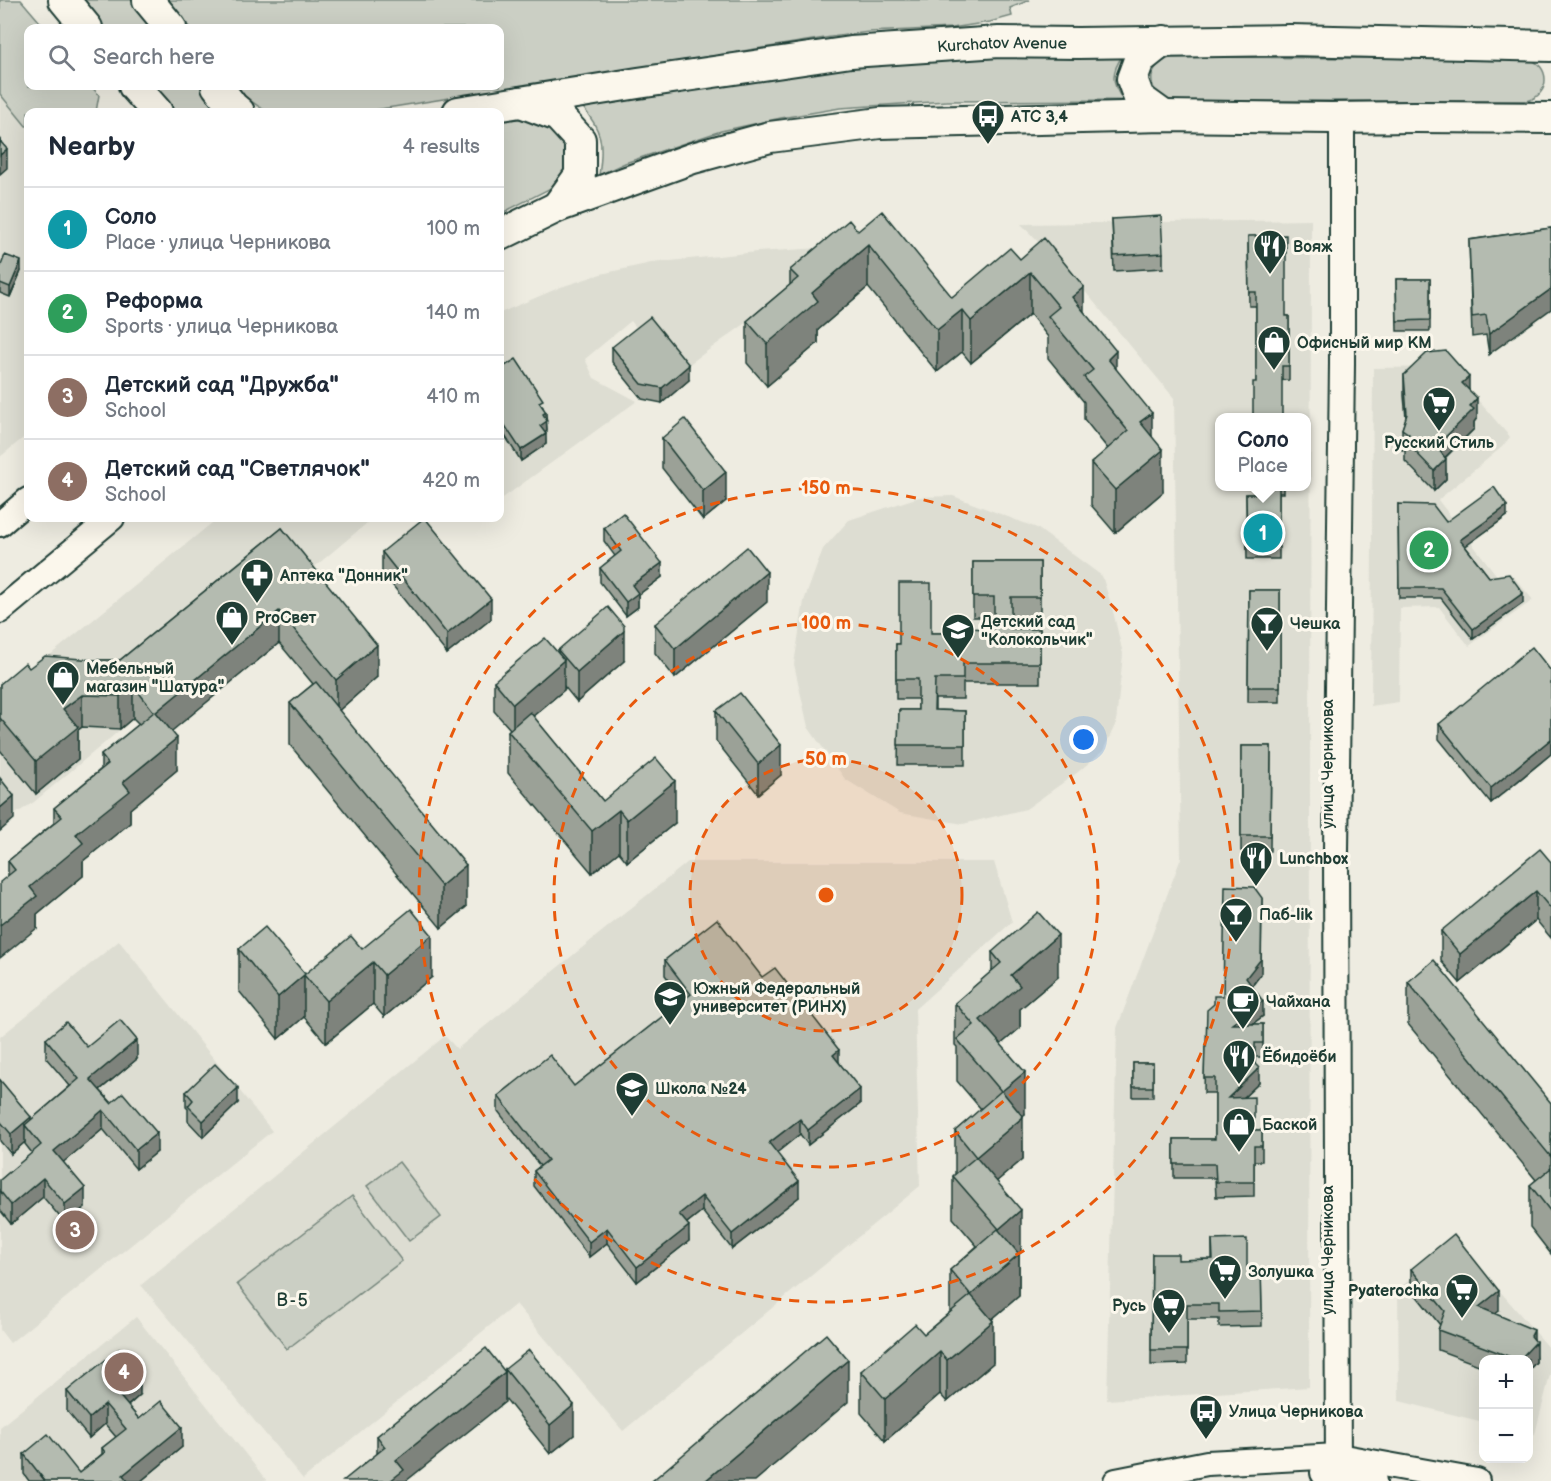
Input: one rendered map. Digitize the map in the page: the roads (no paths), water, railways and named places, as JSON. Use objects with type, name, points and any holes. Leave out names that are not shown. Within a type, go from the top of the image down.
[{"type":"main road","points":[[64,0],[84,24]]},
{"type":"main road","points":[[148,0],[168,24]]},
{"type":"main road","name":"Kurchatov Avenue","points":[[483,108],[850,52],[999,42],[1290,40],[1547,51]]},
{"type":"main road","points":[[1163,41],[1139,60],[1132,79],[1139,98],[1164,116]]},
{"type":"main road","points":[[138,90],[153,108]]},
{"type":"main road","points":[[220,90],[234,108]]},
{"type":"main road","points":[[520,102],[558,116],[580,140],[580,175],[557,207]]},
{"type":"main road","points":[[504,232],[557,207],[693,158],[770,137],[880,123],[1164,116],[1547,119]]},
{"type":"street","name":"улица Черникова","points":[[1332,1470],[1337,717],[1342,364],[1336,118]]},
{"type":"street","name":"улица Черникова","points":[[1332,1470],[1326,853],[1330,386],[1336,118]]},
{"type":"street","points":[[0,524],[24,503]]},
{"type":"street","points":[[0,611],[107,522]]},
{"type":"street","points":[[1116,1481],[1207,1463],[1295,1457],[1374,1481]]},
{"type":"street","points":[[1189,1481],[1209,1477],[1332,1470],[1477,1481]]},
{"type":"place","name":"АТС 3,4","points":[[988,145]]},
{"type":"place","name":"Вояж","points":[[1270,275]]},
{"type":"place","name":"Офисный мир КМ","points":[[1274,371]]},
{"type":"place","name":"Русский Стиль","points":[[1439,432]]},
{"type":"place","name":"Соло","points":[[1263,533]]},
{"type":"place","name":"Реформа","points":[[1429,550]]},
{"type":"place","name":"Аптека \"Донник\"","points":[[257,604]]},
{"type":"place","name":"ProСвет","points":[[232,646]]},
{"type":"place","name":"Чешка","points":[[1267,652]]},
{"type":"place","name":"Детский сад \"Колокольчик\"","points":[[958,659]]},
{"type":"place","name":"Мебельный магазин \"Шатура\"","points":[[63,706]]},
{"type":"place","name":"Lunchbox","points":[[1256,887]]},
{"type":"place","name":"Паб-lik","points":[[1236,943]]},
{"type":"place","name":"Южный Федеральный университет (РИНХ)","points":[[670,1026]]},
{"type":"place","name":"Чайхана","points":[[1243,1030]]},
{"type":"place","name":"Ёбидоёби","points":[[1239,1085]]},
{"type":"place","name":"Школа №24","points":[[632,1117]]},
{"type":"place","name":"Баской","points":[[1239,1153]]},
{"type":"place","name":"Детский сад \"Дружба\"","points":[[75,1230]]},
{"type":"place","name":"Золушка","points":[[1225,1300]]},
{"type":"place","name":"Pyaterochka","points":[[1462,1319]]},
{"type":"place","name":"Русь","points":[[1169,1334]]},
{"type":"place","name":"Детский сад \"Светлячок\"","points":[[124,1372]]},
{"type":"place","name":"Улица Черникова","points":[[1206,1440]]},
{"type":"district","name":"В-5","points":[[293,1300]]}]
